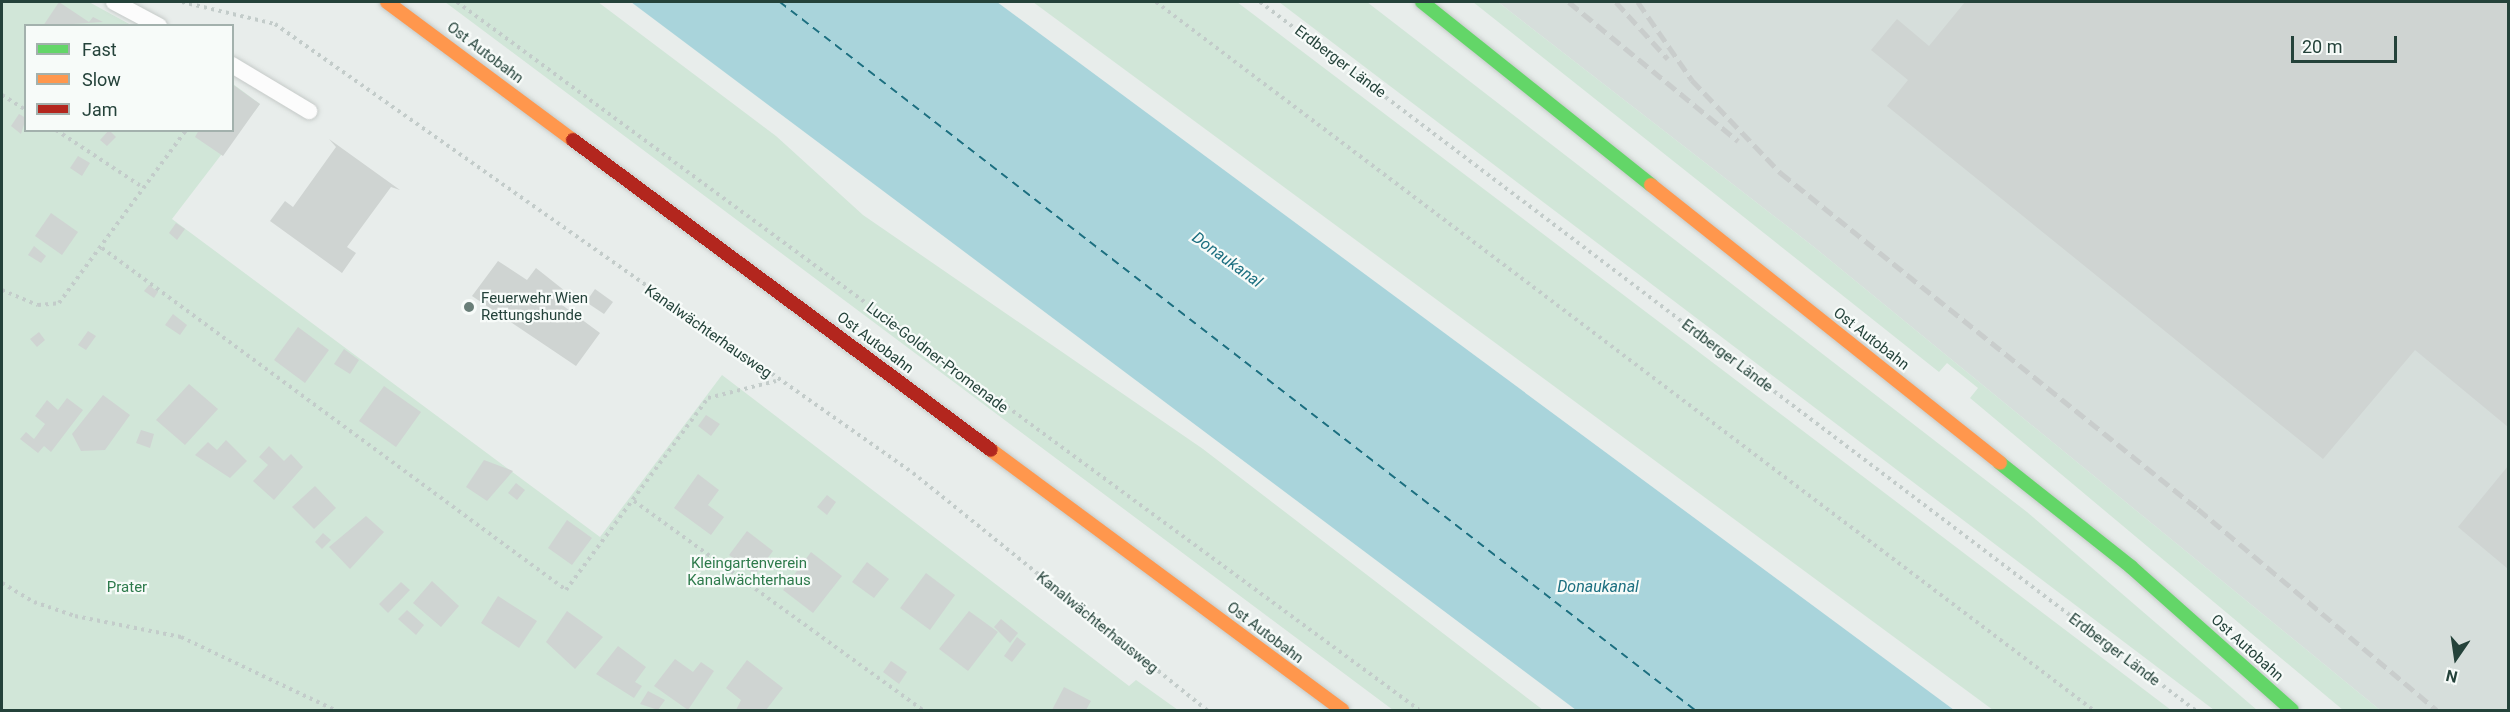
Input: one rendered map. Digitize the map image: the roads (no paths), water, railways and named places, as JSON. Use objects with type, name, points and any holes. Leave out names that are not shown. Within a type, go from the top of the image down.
[{"type":"highway","name":"Ost Autobahn","points":[[387,2],[1342,711]]},
{"type":"highway","name":"Ost Autobahn","points":[[1422,2],[2131,567],[2292,711]]},
{"type":"lane","points":[[114,2],[155,24]]},
{"type":"lane","points":[[234,66],[309,111]]},
{"type":"water","name":"Donaukanal","points":[[631,2],[997,2],[1954,710],[1576,710]]},
{"type":"railway","points":[[1569,2],[1738,141]]},
{"type":"railway","points":[[1616,2],[1668,59]]},
{"type":"railway","points":[[1638,2],[1692,80],[1781,173],[2198,509],[2437,710]]},
{"type":"place","name":"Feuerwehr Wien Rettungshunde","points":[[469,307]]},
{"type":"park label","name":"Kleingartenverein Kanalwächterhaus","points":[[749,572]]},
{"type":"park label","name":"Prater","points":[[127,588]]}]
